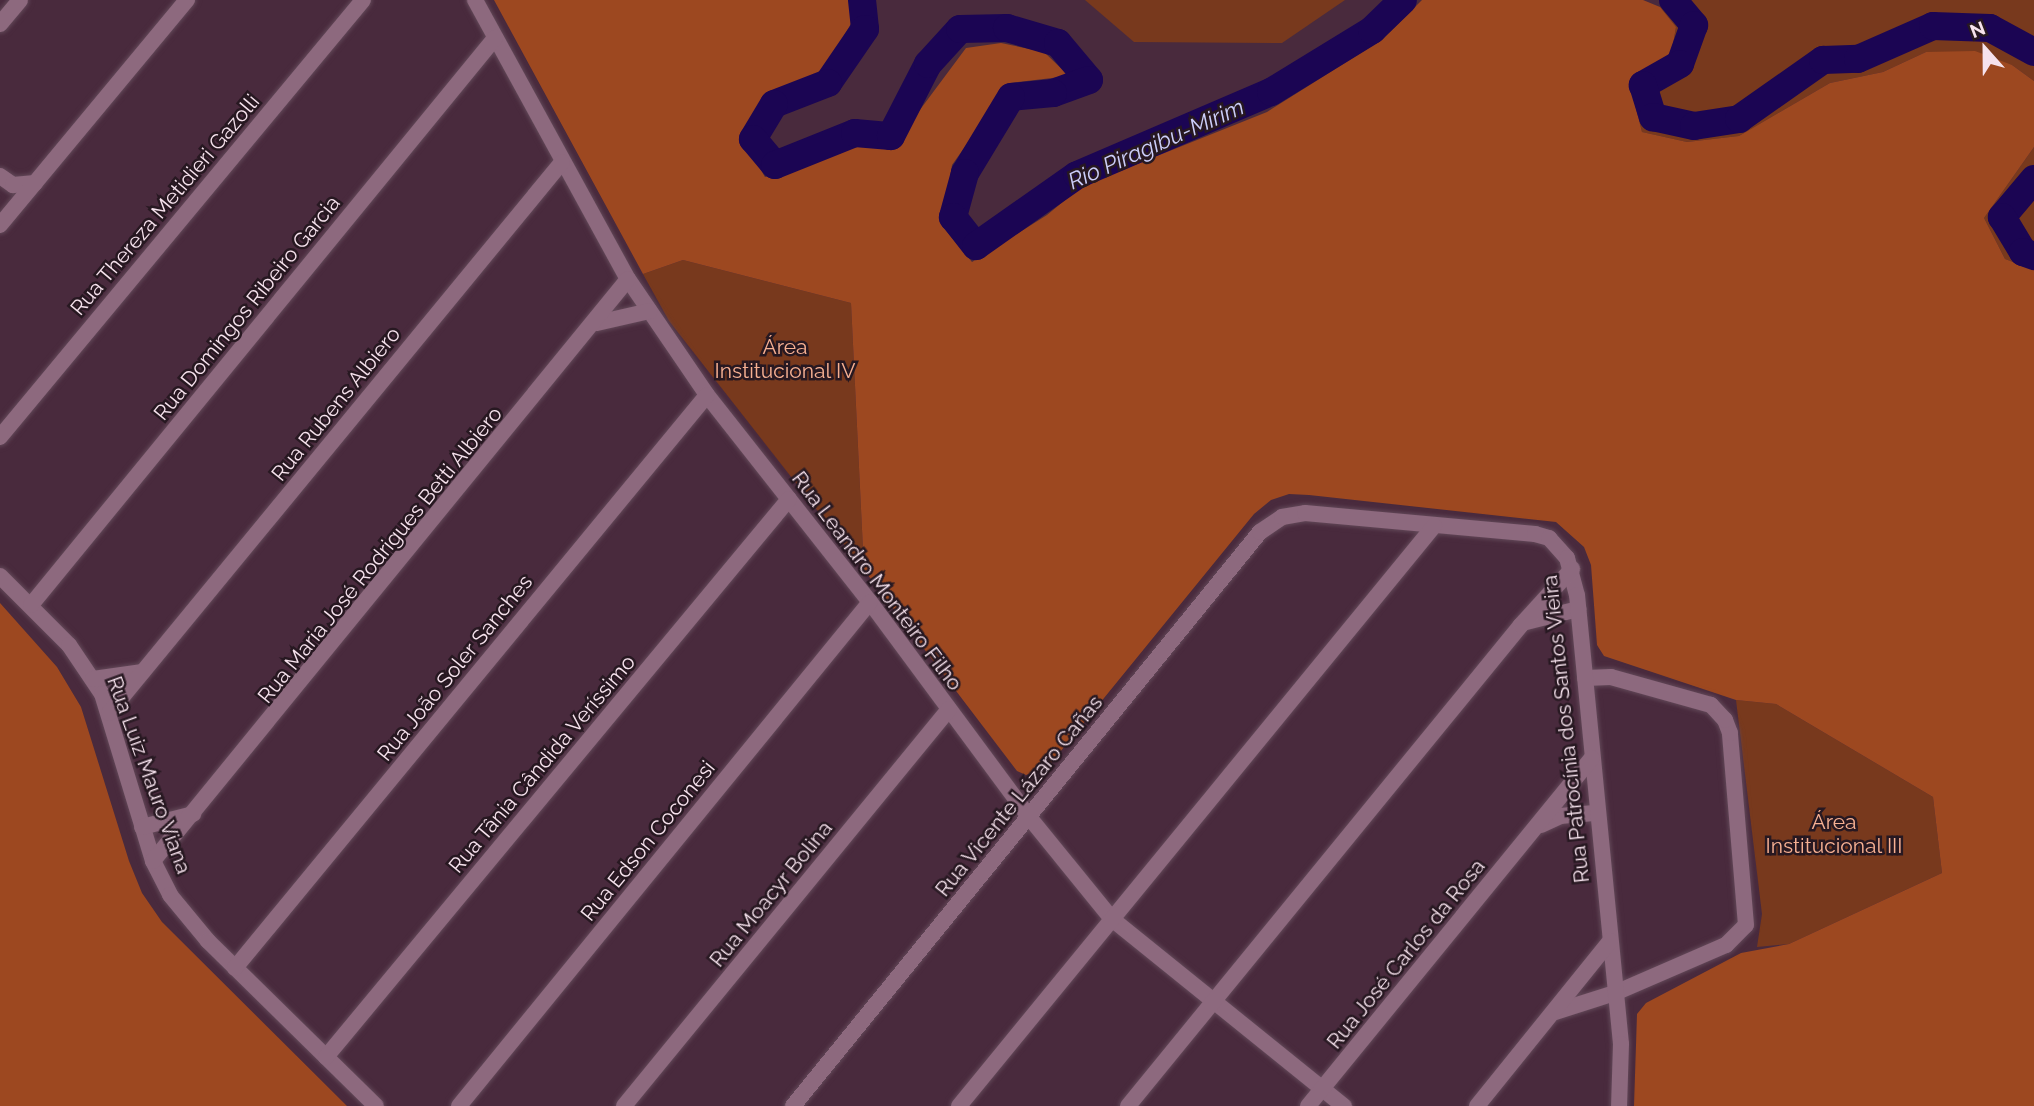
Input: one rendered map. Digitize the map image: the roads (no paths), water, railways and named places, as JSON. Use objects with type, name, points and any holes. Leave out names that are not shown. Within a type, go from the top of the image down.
[{"type":"street","points":[[0,23],[20,0]]},
{"type":"street","points":[[0,225],[187,0]]},
{"type":"street","name":"Rua Thereza Metidieri Gazolli","points":[[0,437],[363,0]]},
{"type":"street","name":"Rua Leandro Monteiro Filho","points":[[475,0],[628,279],[707,395],[870,602],[1029,817],[1112,919],[1344,1106]]},
{"type":"street","name":"Rua Domingos Ribeiro Garcia","points":[[30,605],[495,38]]},
{"type":"street","name":"Rua Rubens Albiero","points":[[109,713],[562,162]]},
{"type":"street","points":[[0,176],[13,185],[35,183]]},
{"type":"street","name":"Rua Maria José Rodrigues Betti Albiero","points":[[153,861],[195,814],[597,323],[628,279]]},
{"type":"street","points":[[597,323],[650,311]]},
{"type":"street","name":"Rua João Soler Sanches","points":[[235,968],[707,395]]},
{"type":"street","name":"Rua Tânia Cândida Veríssimo","points":[[327,1057],[789,499]]},
{"type":"street","name":"Rua Patrocínia dos Santos Vieira","points":[[1282,517],[1305,513],[1535,534],[1560,548],[1572,569],[1578,609],[1621,1054],[1619,1106]]},
{"type":"street","name":"Rua Vicente Lázaro Cañas","points":[[793,1106],[1260,532],[1282,517]]},
{"type":"street","points":[[959,1106],[1434,526]]},
{"type":"street","points":[[1128,1106],[1521,625],[1572,569]]},
{"type":"street","name":"Rua Luiz Mauro Viana","points":[[0,576],[69,645],[93,678],[109,713],[153,861],[188,919],[376,1106]]},
{"type":"street","name":"Rua Edson Coconesi","points":[[459,1106],[870,602]]},
{"type":"street","points":[[1521,625],[1534,618],[1578,609]]},
{"type":"street","points":[[93,678],[143,672]]},
{"type":"street","points":[[1555,1012],[1615,993],[1726,944],[1746,925],[1730,733],[1712,705],[1611,677],[1585,678]]},
{"type":"street","name":"Rua Moacyr Bolina","points":[[624,1106],[950,709]]},
{"type":"street","name":"Rua José Carlos da Rosa","points":[[1308,1106],[1592,758]]},
{"type":"street","name":"Rua José Carlos da Rosa","points":[[1536,829],[1560,816],[1597,813]]},
{"type":"street","points":[[142,827],[195,814]]},
{"type":"street","points":[[1476,1106],[1610,941]]},
{"type":"waterway","name":"Rio Piragibu-Mirim","points":[[862,0],[865,29],[828,83],[774,104],[753,139],[775,165],[855,133],[891,136],[928,64],[960,29],[1007,28],[1058,43],[1089,80],[1053,93],[1011,97],[965,173],[953,217],[976,246],[1077,175],[1271,92],[1372,30],[1403,0]]},
{"type":"waterway","name":"Rio Piragibu-Mirim","points":[[1673,0],[1694,25],[1680,64],[1643,85],[1653,117],[1694,126],[1739,119],[1823,60],[1858,59],[1933,26],[1990,28],[2034,52]]},
{"type":"waterway","name":"Rio Piragibu-Mirim","points":[[2034,179],[2002,217],[2023,252],[2034,256]]},
{"type":"park label","name":"Área Institucional IV","points":[[785,359]]},
{"type":"park label","name":"Área Institucional III","points":[[1834,834]]}]
